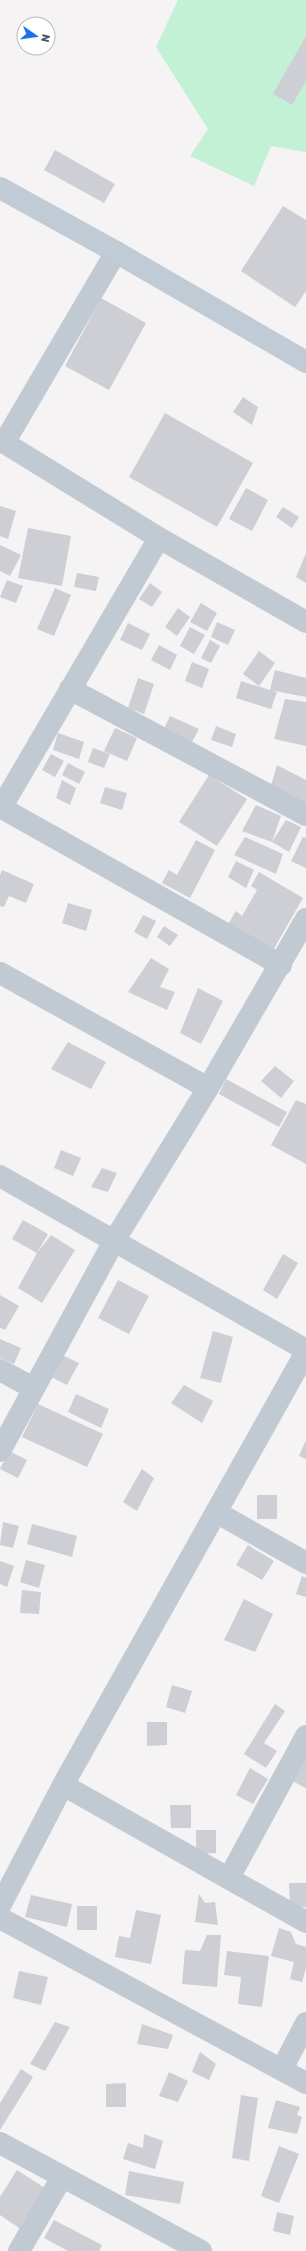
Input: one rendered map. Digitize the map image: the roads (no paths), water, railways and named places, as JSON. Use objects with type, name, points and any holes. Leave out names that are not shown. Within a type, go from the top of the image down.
[{"type":"main road","points":[[0,188],[116,252],[306,362]]},
{"type":"street","points":[[116,252],[2,441],[160,538],[306,622]]},
{"type":"street","points":[[160,538],[1,807],[281,965]]},
{"type":"street","points":[[70,689],[306,815]]},
{"type":"street","points":[[0,1451],[114,1241],[208,1088],[281,965],[306,919]]},
{"type":"street","points":[[0,973],[208,1088]]},
{"type":"street","points":[[0,1176],[306,1351],[63,1785],[0,1906]]},
{"type":"street","points":[[0,1370],[33,1388]]},
{"type":"street","points":[[216,1512],[306,1563]]},
{"type":"street","points":[[229,1878],[306,1736]]},
{"type":"street","points":[[63,1785],[306,1922]]},
{"type":"street","points":[[0,1918],[306,2083]]},
{"type":"street","points":[[282,2069],[306,2023]]},
{"type":"street","points":[[0,2144],[201,2251]]},
{"type":"street","points":[[19,2251],[62,2177]]}]
